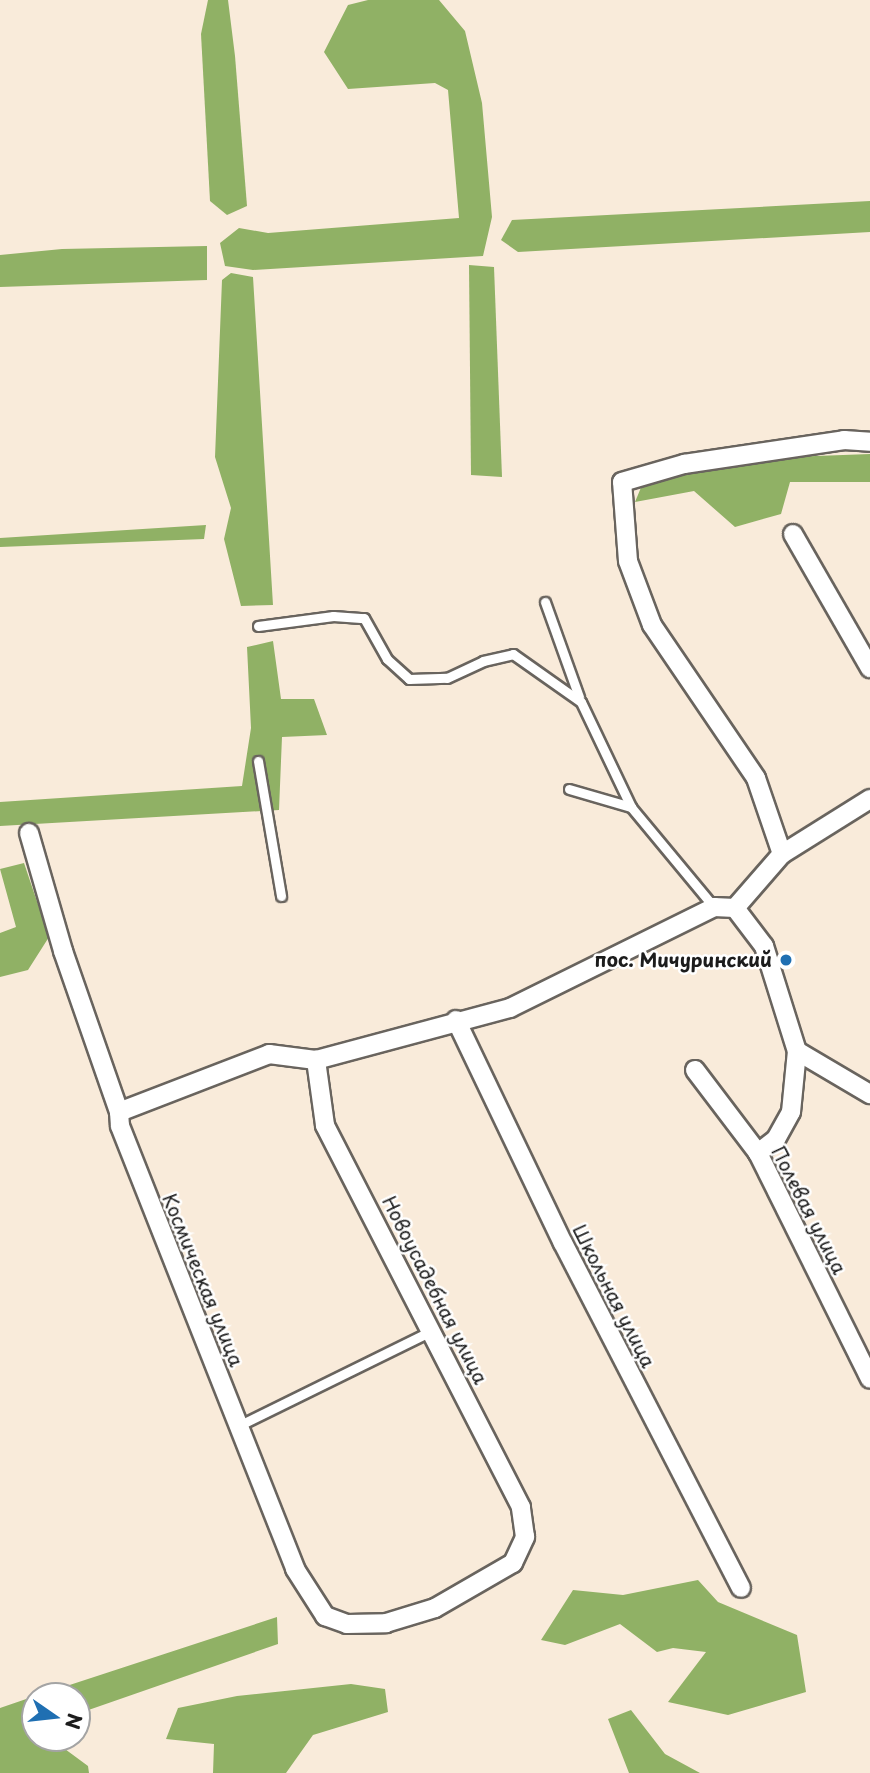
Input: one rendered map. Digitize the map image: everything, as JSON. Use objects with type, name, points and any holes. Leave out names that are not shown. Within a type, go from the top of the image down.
[{"type":"street","points":[[782,854],[756,778],[652,625],[628,561],[622,482],[684,464],[844,440],[870,442]]},
{"type":"street","points":[[793,534],[863,635],[870,668]]},
{"type":"street","points":[[735,908],[782,854],[870,799]]},
{"type":"street","name":"Космическая улица","points":[[29,833],[64,951],[120,1112],[120,1126],[295,1569],[325,1616]]},
{"type":"street","points":[[120,1112],[269,1054],[316,1060],[456,1020],[510,1009],[714,907],[735,908],[764,946],[797,1051],[791,1112],[776,1139],[758,1153]]},
{"type":"street","name":"Школьная улица","points":[[456,1020],[563,1243],[741,1588]]},
{"type":"street","points":[[797,1051],[870,1094]]},
{"type":"street","name":"Новоусадебная улица","points":[[316,1060],[325,1125],[433,1330],[521,1507],[525,1537],[513,1563],[435,1608],[386,1623],[347,1624],[325,1616]]},
{"type":"street","name":"Полевая улица","points":[[695,1070],[758,1153],[870,1379]]},
{"type":"lane","points":[[545,602],[581,702],[631,807],[714,907]]},
{"type":"lane","points":[[258,626],[333,616],[364,618],[387,659],[409,679],[447,678],[483,661],[513,654],[581,702]]},
{"type":"lane","points":[[258,761],[281,896]]},
{"type":"lane","points":[[569,789],[631,807]]},
{"type":"lane","points":[[238,1426],[433,1330]]},
{"type":"green space","points":[[208,0],[228,0],[235,56],[247,206],[227,215],[210,201],[201,34]]},
{"type":"green space","points":[[368,0],[439,0],[465,31],[482,103],[492,217],[483,256],[253,270],[225,266],[220,243],[239,228],[268,233],[459,218],[448,90],[435,83],[348,89],[324,52],[348,5]]},
{"type":"green space","points":[[870,201],[870,232],[518,252],[501,240],[512,220]]},
{"type":"green space","points":[[207,246],[207,280],[0,287],[0,255],[62,249]]},
{"type":"green space","points":[[469,265],[494,267],[502,477],[471,475]]},
{"type":"green space","points":[[231,273],[253,277],[273,605],[241,606],[224,539],[231,508],[215,457],[222,280]]},
{"type":"green space","points":[[870,454],[870,482],[790,482],[781,514],[735,527],[694,491],[635,502],[647,473],[658,462]]},
{"type":"green space","points":[[206,525],[204,539],[0,547],[0,538]]},
{"type":"green space","points":[[273,641],[281,699],[314,699],[327,735],[282,737],[279,810],[0,826],[0,802],[242,786],[251,728],[247,647]]},
{"type":"green space","points":[[24,863],[49,937],[28,970],[0,977],[0,933],[16,927],[0,869]]},
{"type":"green space","points":[[698,1580],[718,1602],[797,1635],[806,1692],[728,1715],[668,1702],[706,1652],[673,1648],[657,1652],[620,1624],[565,1645],[541,1640],[573,1590],[623,1595]]},
{"type":"green space","points":[[277,1617],[278,1644],[91,1709],[91,1682],[79,1682]]},
{"type":"green space","points":[[351,1684],[385,1689],[388,1712],[313,1735],[286,1773],[213,1773],[214,1744],[166,1739],[178,1708],[237,1696]]},
{"type":"green space","points":[[21,1701],[21,1752],[69,1752],[88,1766],[89,1773],[0,1773],[0,1708]]},
{"type":"green space","points":[[631,1710],[665,1754],[700,1773],[629,1773],[608,1719]]},
{"type":"place","name":"пос. Мичуринский","points":[[786,960]]}]
